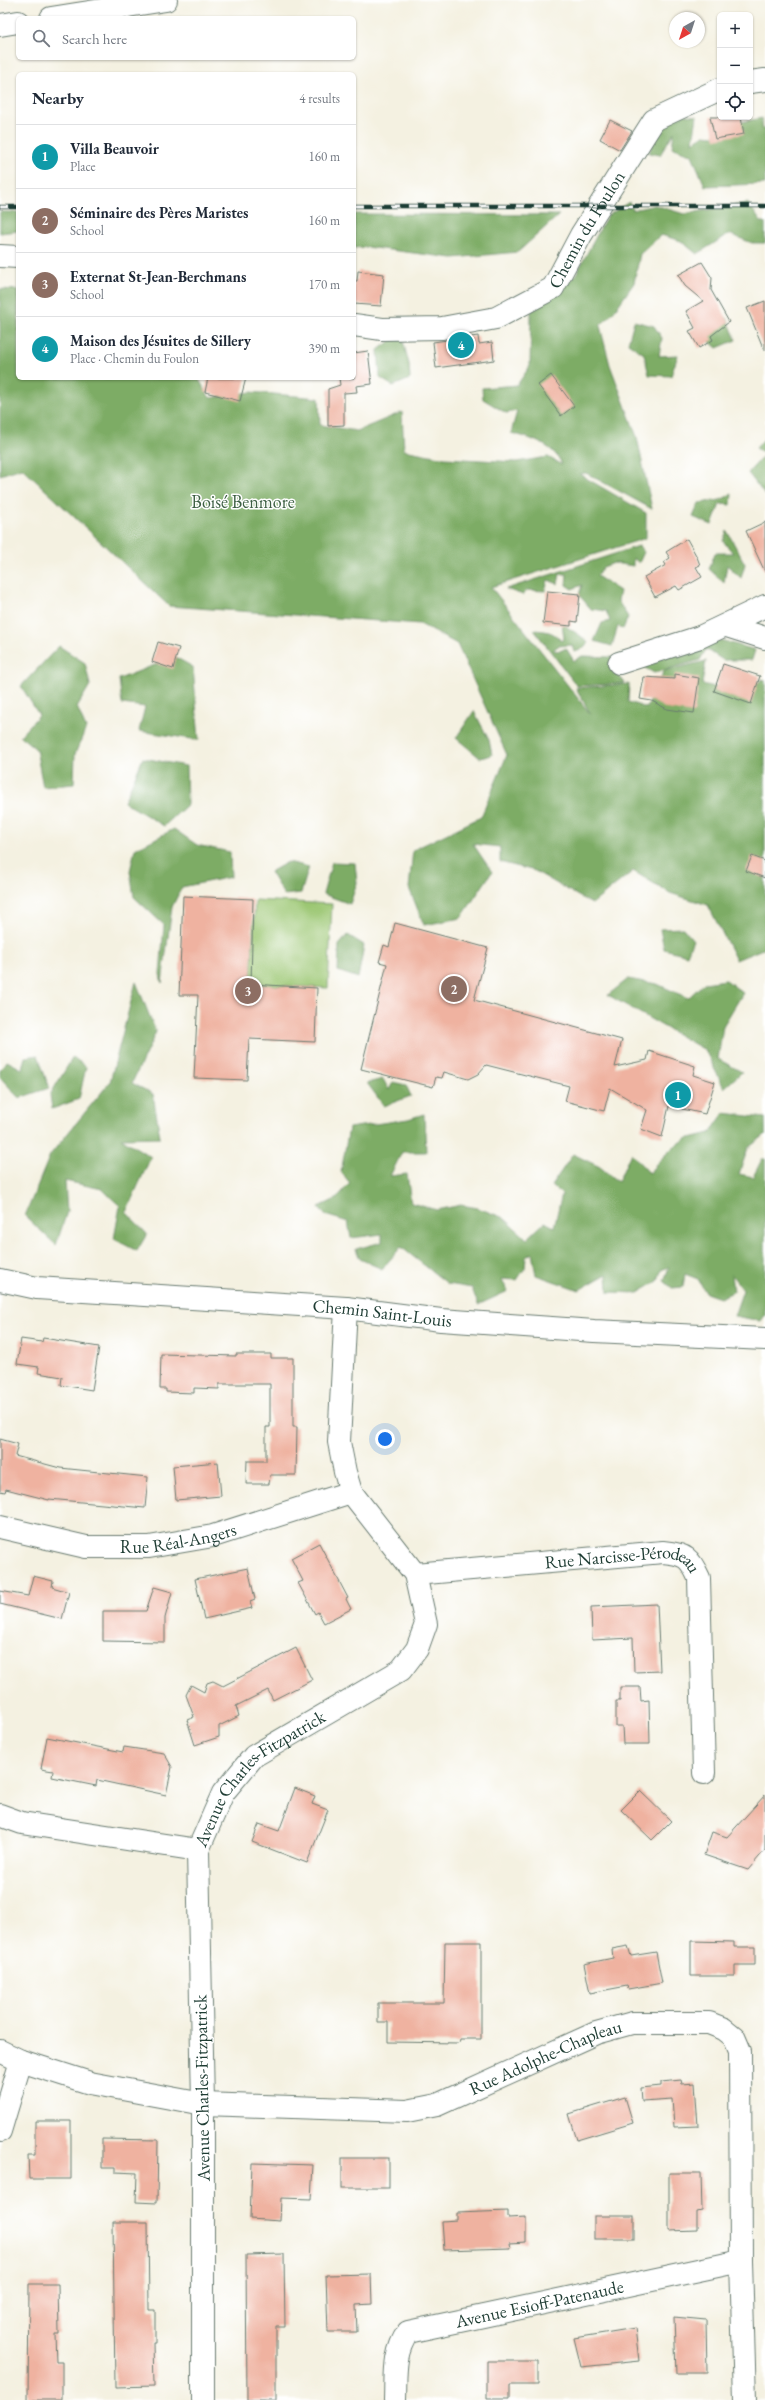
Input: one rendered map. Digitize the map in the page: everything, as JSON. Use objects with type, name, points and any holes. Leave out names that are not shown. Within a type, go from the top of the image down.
[{"type":"street","points":[[64,16],[166,0]]},
{"type":"street","points":[[0,25],[16,22]]},
{"type":"street","points":[[753,82],[765,80]]},
{"type":"street","name":"Chemin du Foulon","points":[[356,325],[382,329],[442,328],[496,318],[553,288],[581,235],[654,120],[717,91]]},
{"type":"street","points":[[0,256],[16,257]]},
{"type":"street","points":[[619,663],[700,637],[727,626],[765,606]]},
{"type":"street","points":[[727,626],[765,638]]},
{"type":"street","name":"Chemin Saint-Louis","points":[[0,1280],[37,1288],[346,1308],[457,1321],[594,1331],[765,1339]]},
{"type":"street","name":"Avenue Charles-Fitzpatrick","points":[[203,2400],[203,2104],[198,1850],[223,1793],[254,1756],[401,1670],[417,1649],[426,1624],[415,1574],[351,1492],[339,1442],[346,1308]]},
{"type":"street","name":"Rue Réal-Angers","points":[[0,1527],[86,1547],[149,1547],[213,1536],[351,1492]]},
{"type":"street","name":"Rue Narcisse-Pérodeau","points":[[415,1574],[663,1552],[678,1553],[691,1561],[699,1578],[704,1773]]},
{"type":"street","points":[[0,1815],[22,1823],[198,1850]]},
{"type":"street","name":"Rue Adolphe-Chapleau","points":[[0,2051],[21,2061],[90,2083],[203,2104],[406,2111],[437,2105],[596,2033],[632,2023],[710,2023],[724,2028],[734,2037],[740,2051],[741,2261],[745,2400]]},
{"type":"street","points":[[0,2131],[21,2061]]},
{"type":"street","name":"Avenue Esioff-Patenaude","points":[[395,2400],[397,2356],[401,2342],[408,2332],[741,2261]]},
{"type":"green space","points":[[677,114],[697,116],[693,142],[704,135],[723,137],[731,124],[762,118],[762,129],[765,129],[765,184],[705,186],[692,155],[672,147],[674,132],[660,155],[649,153],[654,139]]},
{"type":"green space","name":"Boisé Benmore","points":[[629,202],[633,210],[655,205],[684,214],[748,203],[761,222],[765,222],[765,243],[752,243],[729,234],[697,254],[681,241],[661,235],[640,254],[634,283],[613,313],[600,326],[610,365],[637,437],[652,509],[586,473],[579,474],[646,513],[646,538],[491,587],[591,715],[576,688],[629,684],[628,702],[647,708],[664,671],[706,661],[702,684],[746,694],[762,679],[765,680],[765,948],[736,960],[708,905],[670,893],[633,871],[592,904],[535,871],[500,862],[500,847],[473,844],[492,872],[461,918],[424,925],[409,888],[413,850],[481,817],[507,755],[457,644],[420,624],[169,606],[22,468],[0,475],[0,289],[16,290],[16,380],[199,380],[210,398],[251,392],[319,398],[320,425],[357,431],[402,412],[404,450],[445,458],[516,462],[548,457],[562,465],[559,458],[548,447],[534,440],[511,433],[517,411],[506,413],[483,399],[482,388],[517,385],[530,366],[531,311],[575,276],[607,216]]},
{"type":"green space","points":[[0,212],[16,212],[16,231],[0,233]]},
{"type":"green space","points":[[356,214],[559,215],[518,252],[453,258],[366,247],[356,248]]},
{"type":"green space","points":[[714,318],[727,318],[736,340],[717,348],[701,334]]},
{"type":"green space","points":[[634,321],[654,326],[662,338],[659,356],[678,355],[671,376],[649,375],[644,354],[628,343]]},
{"type":"green space","points":[[402,337],[409,364],[410,379],[393,386],[380,378],[378,350],[390,341]]},
{"type":"green space","points":[[765,438],[765,454],[756,448]]},
{"type":"green space","points":[[765,454],[765,495],[748,473]]},
{"type":"green space","points":[[732,494],[731,505],[720,504],[712,525],[693,517],[699,503],[720,500]]},
{"type":"green space","points":[[727,531],[745,564],[741,578],[727,565],[724,583],[709,569],[715,553],[733,553],[723,541]]},
{"type":"green space","points":[[639,546],[644,552],[639,563],[633,558],[633,566],[614,563],[603,567],[597,576],[620,591],[618,601],[628,617],[623,629],[618,626],[612,646],[594,641],[602,623],[610,621],[606,611],[591,609],[579,595],[582,585],[572,589],[566,585],[567,574],[560,574],[558,584],[548,580],[545,591],[527,590],[523,595],[506,589]]},
{"type":"green space","points":[[562,623],[588,643],[581,650],[574,652],[572,645],[558,646],[553,650],[560,651],[566,648],[574,661],[582,656],[612,657],[618,675],[625,683],[577,686],[534,630],[553,633],[561,641],[564,638]]},
{"type":"green space","points":[[717,639],[755,650],[752,660],[723,660],[706,649],[700,660],[654,673],[640,665]]},
{"type":"green space","points":[[59,646],[85,663],[90,685],[77,707],[86,728],[75,754],[74,784],[43,787],[36,749],[20,736],[39,715],[21,686]]},
{"type":"green space","points":[[175,657],[193,667],[199,740],[139,731],[145,707],[122,704],[119,679]]},
{"type":"green space","points":[[474,711],[489,740],[492,755],[480,758],[456,738]]},
{"type":"green space","points":[[143,758],[186,766],[187,805],[164,826],[124,802]]},
{"type":"green space","points":[[174,829],[197,845],[230,852],[231,877],[182,887],[172,907],[162,983],[160,974],[164,925],[134,897],[130,871],[135,849]]},
{"type":"green space","points":[[288,862],[309,867],[301,893],[284,895],[270,872]]},
{"type":"green space","points":[[332,862],[355,863],[357,883],[350,904],[323,894]]},
{"type":"green space","points":[[255,900],[332,904],[328,988],[251,984]]},
{"type":"green space","points":[[683,928],[693,940],[687,955],[664,949],[660,929]]},
{"type":"green space","points":[[348,935],[364,945],[358,978],[338,971],[339,945]]},
{"type":"green space","points":[[628,979],[657,984],[688,998],[704,983],[726,980],[743,993],[723,1026],[718,1059],[742,1072],[724,1088],[705,1050],[608,995]]},
{"type":"green space","points":[[136,982],[156,1032],[132,1083],[153,1094],[160,1137],[121,1138],[151,1157],[126,1212],[147,1234],[137,1251],[114,1239],[120,1206],[102,1189],[65,1181],[67,1212],[56,1245],[25,1216],[50,1155],[110,1082]]},
{"type":"green space","points":[[38,1055],[49,1088],[19,1098],[0,1077],[0,1070],[7,1061],[22,1069],[25,1057]]},
{"type":"green space","points":[[73,1057],[86,1067],[79,1099],[52,1109],[50,1095]]},
{"type":"green space","points":[[383,1079],[389,1090],[393,1082],[406,1085],[411,1096],[384,1106],[367,1083]]},
{"type":"green space","points":[[724,1113],[765,1118],[765,1135],[748,1148],[739,1174],[753,1177],[762,1159],[765,1159],[765,1315],[761,1321],[734,1316],[743,1290],[731,1274],[733,1292],[720,1298],[706,1293],[698,1279],[685,1274],[683,1287],[672,1288],[664,1281],[669,1267],[661,1270],[658,1281],[638,1293],[608,1292],[607,1274],[579,1290],[536,1275],[532,1253],[526,1257],[525,1268],[517,1280],[501,1279],[508,1291],[478,1305],[472,1288],[448,1284],[401,1247],[382,1269],[360,1259],[356,1249],[382,1242],[382,1234],[351,1238],[348,1222],[325,1215],[319,1207],[336,1199],[350,1183],[341,1172],[349,1128],[408,1119],[424,1114],[426,1152],[402,1152],[390,1176],[407,1174],[411,1203],[437,1210],[461,1205],[478,1208],[504,1218],[527,1239],[545,1222],[554,1227],[562,1194],[551,1186],[573,1154],[600,1167],[618,1182],[631,1153],[650,1174],[656,1164],[672,1148],[686,1139],[710,1133]]},
{"type":"building","points":[[710,117],[717,117],[717,120],[742,120],[744,134],[715,139]]},
{"type":"building","points":[[610,120],[632,131],[620,150],[600,139]]},
{"type":"building","points":[[702,262],[712,278],[711,290],[729,322],[711,336],[713,340],[699,348],[689,331],[695,328],[686,311],[703,301],[685,286],[678,275]]},
{"type":"building","points":[[358,271],[384,274],[381,306],[356,304]]},
{"type":"building","points":[[765,301],[765,350],[764,350],[747,308]]},
{"type":"building","points":[[478,336],[479,344],[492,342],[494,360],[436,368],[433,342]]},
{"type":"building","points":[[368,351],[372,384],[356,386],[357,392],[344,393],[344,425],[328,426],[328,389],[340,385],[339,380],[356,380],[356,353]]},
{"type":"building","points":[[551,375],[574,406],[561,416],[538,385]]},
{"type":"building","points":[[208,380],[245,380],[240,401],[205,392]]},
{"type":"building","points":[[765,522],[765,572],[746,531]]},
{"type":"building","points":[[687,539],[697,557],[700,565],[696,567],[702,577],[679,590],[676,586],[655,597],[644,577],[666,565],[664,562],[670,558],[666,552]]},
{"type":"building","points":[[547,591],[580,594],[577,622],[571,621],[571,626],[543,623]]},
{"type":"building","points":[[158,642],[179,648],[173,669],[152,662]]},
{"type":"building","points":[[723,664],[760,676],[751,704],[714,691]]},
{"type":"building","points":[[675,674],[699,678],[694,713],[667,709],[652,701],[640,699],[644,677],[675,679]]},
{"type":"building","points":[[752,856],[765,861],[765,878],[746,871]]},
{"type":"building","points":[[183,896],[253,899],[251,984],[317,988],[315,1042],[249,1039],[247,1080],[194,1078],[198,995],[179,995]]},
{"type":"building","points":[[395,923],[488,948],[474,1000],[622,1040],[615,1067],[647,1060],[649,1051],[695,1066],[693,1075],[715,1082],[705,1114],[669,1106],[662,1137],[641,1129],[647,1110],[610,1088],[604,1111],[565,1101],[569,1086],[486,1065],[478,1074],[468,1079],[444,1072],[442,1078],[436,1077],[433,1087],[361,1069],[387,964],[379,962],[384,945],[389,947]]},
{"type":"building","points":[[43,1338],[99,1347],[92,1390],[61,1385],[62,1377],[38,1373],[39,1367],[17,1364],[21,1339],[42,1342]]},
{"type":"building","points":[[161,1354],[236,1356],[236,1354],[271,1354],[271,1358],[293,1358],[293,1427],[297,1427],[296,1475],[270,1475],[269,1484],[246,1484],[247,1461],[266,1461],[266,1427],[270,1427],[270,1384],[219,1384],[219,1389],[194,1388],[194,1393],[166,1392],[166,1389],[160,1389]]},
{"type":"building","points":[[0,1439],[18,1444],[15,1456],[60,1468],[148,1477],[145,1508],[49,1500],[6,1489],[5,1492],[0,1491]]},
{"type":"building","points":[[218,1462],[221,1496],[176,1500],[173,1466]]},
{"type":"building","points":[[319,1543],[348,1598],[346,1599],[351,1609],[324,1623],[318,1612],[315,1614],[298,1583],[303,1581],[291,1558]]},
{"type":"building","points":[[248,1568],[255,1599],[250,1601],[252,1608],[204,1619],[195,1579]]},
{"type":"building","points":[[33,1576],[53,1581],[52,1587],[69,1592],[62,1619],[0,1604],[0,1591],[28,1596]]},
{"type":"building","points":[[154,1587],[172,1592],[165,1618],[165,1642],[103,1641],[103,1611],[146,1611]]},
{"type":"building","points":[[657,1604],[660,1671],[634,1672],[633,1638],[592,1640],[591,1607]]},
{"type":"building","points":[[296,1648],[312,1680],[273,1700],[268,1690],[236,1706],[239,1716],[219,1726],[219,1737],[195,1745],[187,1720],[194,1717],[186,1695],[191,1685],[204,1692],[207,1683],[213,1681],[223,1686]]},
{"type":"building","points":[[620,1687],[640,1687],[641,1701],[649,1700],[650,1744],[623,1744],[622,1726],[616,1726],[616,1701],[620,1701]]},
{"type":"building","points":[[47,1737],[123,1752],[124,1747],[164,1753],[172,1767],[166,1795],[97,1780],[96,1786],[52,1777],[53,1771],[41,1769]]},
{"type":"building","points":[[295,1788],[315,1796],[312,1804],[328,1810],[307,1863],[252,1842],[259,1824],[279,1831]]},
{"type":"building","points":[[640,1791],[671,1821],[652,1840],[621,1810]]},
{"type":"building","points":[[765,1795],[765,1850],[748,1870],[704,1855],[712,1832],[727,1837]]},
{"type":"building","points":[[691,1941],[734,1942],[734,1947],[755,1947],[755,1965],[735,1965],[735,1976],[691,1976]]},
{"type":"building","points":[[445,1942],[481,1942],[481,2039],[460,2039],[459,2043],[388,2042],[388,2022],[378,2022],[378,2003],[444,2003]]},
{"type":"building","points":[[628,1946],[631,1956],[656,1952],[662,1983],[628,1989],[627,1986],[590,1993],[584,1964],[613,1958],[612,1949]]},
{"type":"building","points":[[681,2080],[682,2084],[695,2083],[698,2126],[674,2127],[672,2099],[642,2101],[641,2088],[661,2086],[661,2082]]},
{"type":"building","points":[[625,2097],[633,2123],[577,2140],[569,2114]]},
{"type":"building","points":[[35,2121],[71,2121],[71,2179],[29,2179],[28,2155],[35,2155]]},
{"type":"building","points":[[102,2139],[158,2140],[157,2203],[136,2202],[137,2173],[115,2172],[115,2168],[102,2168]]},
{"type":"building","points":[[342,2158],[389,2158],[389,2188],[342,2188]]},
{"type":"building","points":[[252,2163],[313,2165],[311,2199],[281,2198],[280,2221],[250,2219]]},
{"type":"building","points":[[669,2173],[701,2173],[702,2211],[697,2212],[697,2230],[669,2231]]},
{"type":"building","points":[[508,2211],[508,2218],[526,2217],[526,2242],[509,2243],[510,2248],[444,2250],[442,2221],[457,2220],[457,2213]]},
{"type":"building","points":[[594,2216],[634,2216],[634,2239],[594,2239]]},
{"type":"building","points":[[113,2222],[148,2222],[149,2310],[155,2310],[155,2343],[153,2343],[154,2386],[115,2387]]},
{"type":"building","points":[[284,2254],[285,2326],[276,2326],[276,2400],[247,2400],[246,2255]]},
{"type":"building","points":[[371,2274],[372,2304],[356,2305],[357,2332],[328,2332],[326,2275]]},
{"type":"building","points":[[29,2284],[58,2284],[59,2334],[55,2334],[56,2362],[62,2362],[62,2400],[28,2400]]},
{"type":"building","points":[[674,2317],[706,2320],[707,2373],[676,2373]]},
{"type":"building","points":[[635,2328],[639,2361],[581,2367],[574,2338]]},
{"type":"building","points":[[487,2361],[538,2361],[538,2385],[510,2385],[510,2398],[487,2398]]},
{"type":"railway","points":[[356,206],[765,206]]},
{"type":"railway","points":[[0,207],[16,207]]},
{"type":"place","name":"Maison des Jésuites de Sillery","points":[[461,345]]},
{"type":"place","name":"Séminaire des Pères Maristes","points":[[454,989]]},
{"type":"place","name":"Externat St-Jean-Berchmans","points":[[248,991]]},
{"type":"place","name":"Villa Beauvoir","points":[[678,1095]]}]
